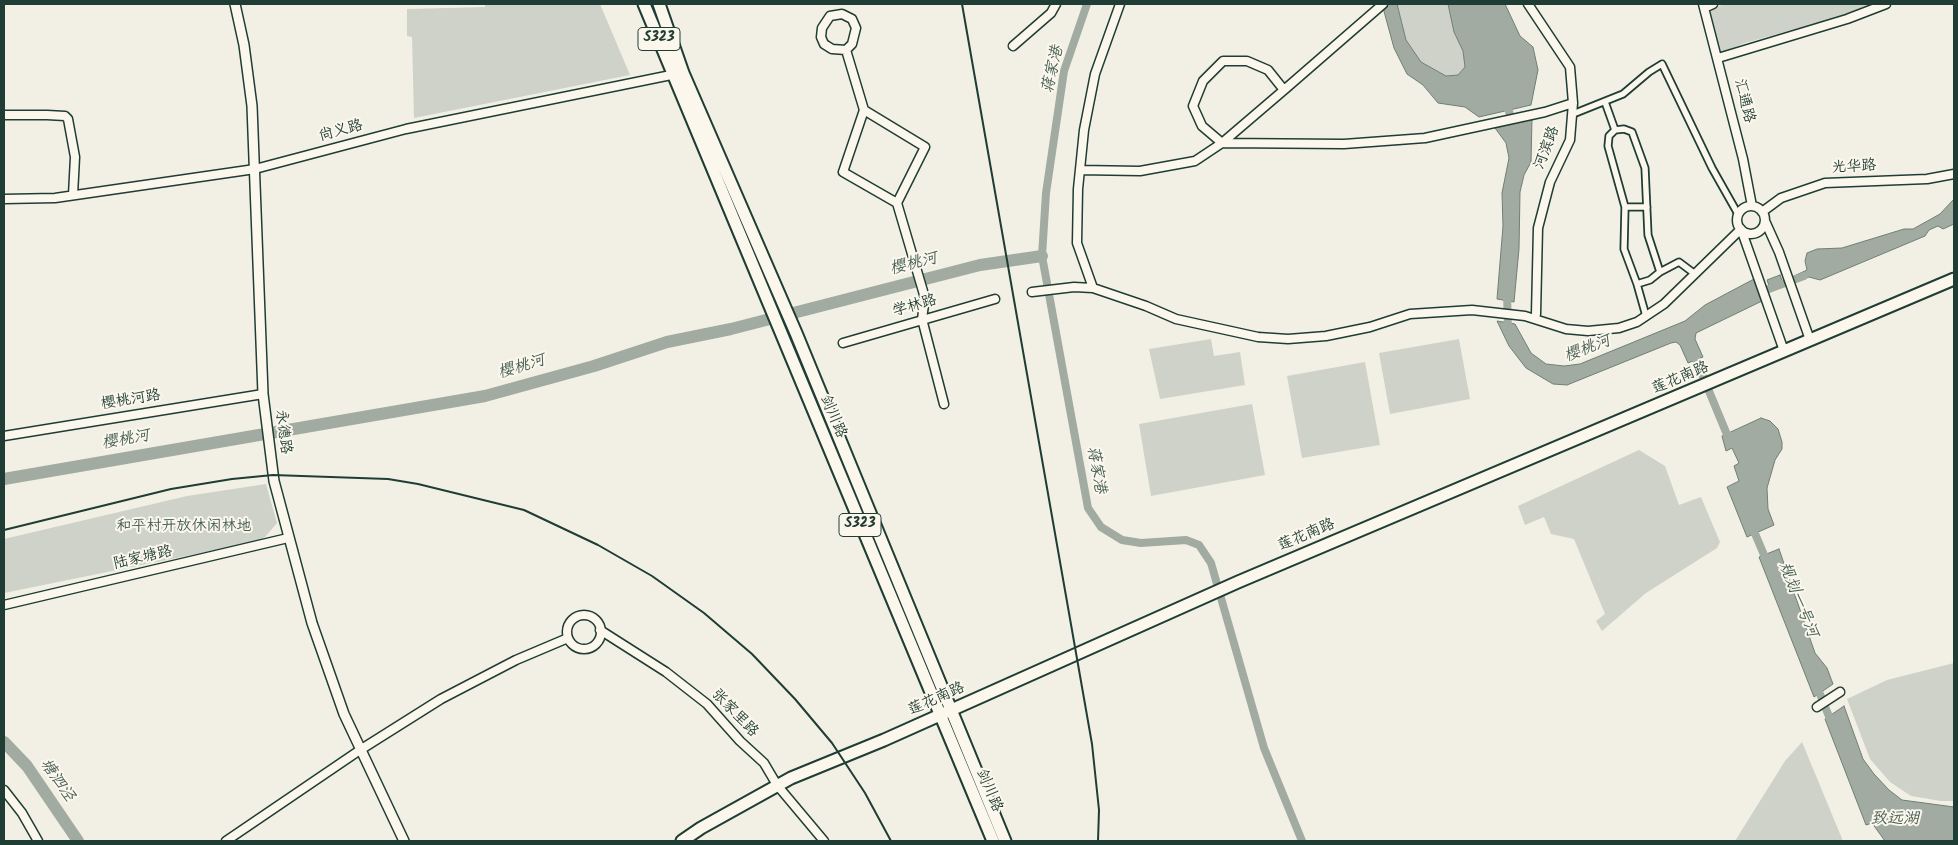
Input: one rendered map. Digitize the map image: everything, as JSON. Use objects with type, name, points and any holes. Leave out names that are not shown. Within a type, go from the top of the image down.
[{"type":"main road","name":"剑川路","points":[[644,4],[679,74],[796,333],[1005,841]]},
{"type":"main road","name":"剑川路","points":[[659,4],[679,74],[768,302],[993,841]]},
{"type":"main road","name":"莲花南路","points":[[682,841],[700,828],[777,785],[951,710],[1198,599],[1954,279]]},
{"type":"street","name":"永德路","points":[[235,4],[250,88],[255,169],[263,394],[272,464],[288,538],[312,623],[344,714],[404,841]]},
{"type":"street","points":[[1013,46],[1052,13],[1056,4]]},
{"type":"street","points":[[1093,288],[1077,243],[1080,170],[1084,130],[1095,74],[1120,4]]},
{"type":"street","points":[[1080,170],[1140,172],[1195,161],[1222,143],[1383,4]]},
{"type":"street","name":"河滨路","points":[[1528,4],[1570,67],[1573,103],[1570,140],[1550,182],[1538,228],[1536,314]]},
{"type":"street","points":[[1703,6],[1713,4]]},
{"type":"street","points":[[1718,58],[1741,49],[1832,24],[1886,4]]},
{"type":"street","name":"汇通路","points":[[1703,6],[1743,159],[1752,206]]},
{"type":"street","points":[[842,14],[852,20],[856,28],[852,44],[846,50],[832,49],[824,44],[821,37],[822,28],[830,16],[842,14]]},
{"type":"street","points":[[846,50],[864,110],[843,172],[898,203]]},
{"type":"street","points":[[1284,90],[1268,70],[1247,60],[1223,61],[1203,81],[1193,106],[1202,126],[1222,143],[1344,144],[1424,138],[1545,112],[1573,103]]},
{"type":"street","points":[[1573,114],[1623,94],[1662,64],[1712,168],[1738,214],[1738,224],[1784,351]]},
{"type":"street","name":"尚义路","points":[[4,199],[55,198],[255,169],[406,129],[679,74]]},
{"type":"street","points":[[1605,102],[1615,130]]},
{"type":"street","points":[[864,110],[925,147],[898,203],[925,298],[922,319],[944,404]]},
{"type":"street","points":[[4,115],[65,116],[68,119],[75,157],[74,195]]},
{"type":"street","points":[[1646,316],[1624,249],[1624,207],[1608,146],[1609,136],[1615,130],[1624,129],[1632,132],[1645,168],[1648,235],[1660,272]]},
{"type":"street","name":"光华路","points":[[1762,212],[1781,198],[1825,184],[1927,179],[1954,174]]},
{"type":"street","points":[[1624,207],[1646,206]]},
{"type":"street","points":[[1738,214],[1744,208],[1752,206],[1762,212],[1779,252],[1810,340]]},
{"type":"street","points":[[1741,229],[1750,234],[1758,232],[1765,222]]},
{"type":"street","points":[[1032,292],[1068,288],[1093,288],[1146,306],[1176,319],[1213,329],[1265,338],[1288,339],[1326,336],[1410,314],[1443,311],[1485,311],[1525,316],[1566,329],[1588,331],[1619,328],[1637,322],[1664,304],[1741,229]]},
{"type":"street","points":[[1637,284],[1650,280],[1660,272],[1679,262],[1695,274]]},
{"type":"street","name":"学林路","points":[[843,343],[995,299]]},
{"type":"street","name":"樱桃河路","points":[[4,436],[263,394]]},
{"type":"street","name":"陆家塘路","points":[[4,606],[288,538]]},
{"type":"street","points":[[580,616],[591,617],[599,625],[600,630],[598,641],[590,648],[575,646],[568,638],[568,627],[574,618],[580,616]]},
{"type":"street","name":"张家里路","points":[[600,630],[666,672],[707,704],[740,741],[764,763],[777,785],[824,841]]},
{"type":"street","points":[[226,841],[360,750],[441,699],[516,660],[568,638]]},
{"type":"street","points":[[1817,706],[1840,692]]},
{"type":"street","points":[[4,790],[22,813],[38,841]]},
{"type":"green space","points":[[485,4],[600,4],[630,75],[414,118],[412,37],[407,36],[407,9],[485,7]]},
{"type":"green space","points":[[1397,4],[1448,4],[1454,32],[1463,51],[1465,67],[1458,75],[1446,76],[1421,62],[1406,40]]},
{"type":"green space","points":[[1724,4],[1873,4],[1846,15],[1745,43],[1720,53],[1708,11]]},
{"type":"green space","points":[[1211,339],[1214,356],[1240,352],[1245,385],[1160,399],[1149,349]]},
{"type":"green space","points":[[1459,339],[1470,399],[1390,414],[1379,353]]},
{"type":"green space","points":[[1365,362],[1380,445],[1302,458],[1287,376]]},
{"type":"green space","points":[[1252,404],[1265,475],[1151,496],[1139,424]]},
{"type":"green space","points":[[1639,450],[1665,466],[1679,505],[1701,497],[1720,542],[1717,548],[1646,593],[1602,631],[1596,621],[1605,614],[1574,539],[1551,534],[1544,517],[1525,525],[1518,506]]},
{"type":"green space","name":"和平村开放休闲林地","points":[[266,484],[277,523],[265,537],[255,542],[4,593],[4,539],[187,496]]},
{"type":"green space","points":[[1954,663],[1954,801],[1941,801],[1911,796],[1890,782],[1870,759],[1847,699],[1887,680]]},
{"type":"green space","points":[[1802,742],[1843,841],[1735,841],[1785,761]]},
{"type":"water","points":[[1382,4],[1397,4],[1406,40],[1421,62],[1446,76],[1458,75],[1465,67],[1463,51],[1454,32],[1448,4],[1505,4],[1520,36],[1533,47],[1538,70],[1531,105],[1479,117],[1465,107],[1438,103],[1423,85],[1407,74],[1394,48]]},
{"type":"water","points":[[1532,119],[1531,162],[1524,175],[1520,192],[1519,249],[1514,302],[1497,299],[1503,226],[1502,193],[1509,158],[1506,143],[1495,128]]},
{"type":"water","points":[[1954,199],[1954,224],[1943,229],[1938,226],[1929,230],[1925,236],[1820,280],[1809,277],[1796,281],[1794,276],[1807,270],[1805,261],[1807,253],[1817,249],[1842,248],[1904,229],[1913,229],[1940,214]]},
{"type":"water","points":[[1780,275],[1784,286],[1771,291],[1767,280]]},
{"type":"water","points":[[1754,279],[1762,301],[1696,333],[1695,339],[1703,357],[1688,363],[1680,345],[1676,342],[1671,343],[1567,385],[1553,384],[1526,368],[1509,346],[1497,321],[1515,324],[1531,353],[1546,364],[1564,366],[1580,364],[1685,321],[1705,305]]},
{"type":"water","points":[[1761,418],[1770,421],[1778,429],[1782,442],[1782,449],[1775,460],[1767,488],[1768,509],[1774,525],[1747,537],[1727,487],[1739,481],[1734,466],[1739,463],[1732,448],[1726,451],[1722,436]]},
{"type":"water","points":[[1779,549],[1815,653],[1827,668],[1833,684],[1814,697],[1759,557]]},
{"type":"water","name":"致远湖","points":[[1844,706],[1863,759],[1889,790],[1902,800],[1954,807],[1954,841],[1885,841],[1872,823],[1866,825],[1825,719]]},
{"type":"waterway","name":"蒋家港","points":[[1087,4],[1064,71],[1046,193],[1042,256],[1088,508],[1101,527],[1122,540],[1141,543],[1186,540],[1199,545],[1211,563],[1264,748],[1302,841]]},
{"type":"waterway","name":"樱桃河","points":[[1506,102],[1516,134]]},
{"type":"waterway","name":"樱桃河","points":[[4,479],[485,396],[594,366],[667,342],[731,329],[980,265],[1042,256]]},
{"type":"waterway","name":"樱桃河","points":[[1758,293],[1804,276]]},
{"type":"waterway","name":"樱桃河","points":[[1507,292],[1508,331]]},
{"type":"waterway","name":"规划一号河","points":[[1692,350],[1728,437],[1732,436]]},
{"type":"waterway","name":"规划一号河","points":[[1751,524],[1767,562]]},
{"type":"waterway","name":"规划一号河","points":[[1816,684],[1832,724]]},
{"type":"waterway","name":"塘泗泾","points":[[4,742],[27,766],[78,841]]},
{"type":"railway","points":[[962,4],[1092,744],[1099,810],[1098,841]]},
{"type":"railway","points":[[4,530],[171,489],[232,479],[273,475],[388,479],[418,484],[524,510],[598,545],[652,576],[704,613],[752,654],[795,699],[832,743],[865,793],[891,841]]}]
